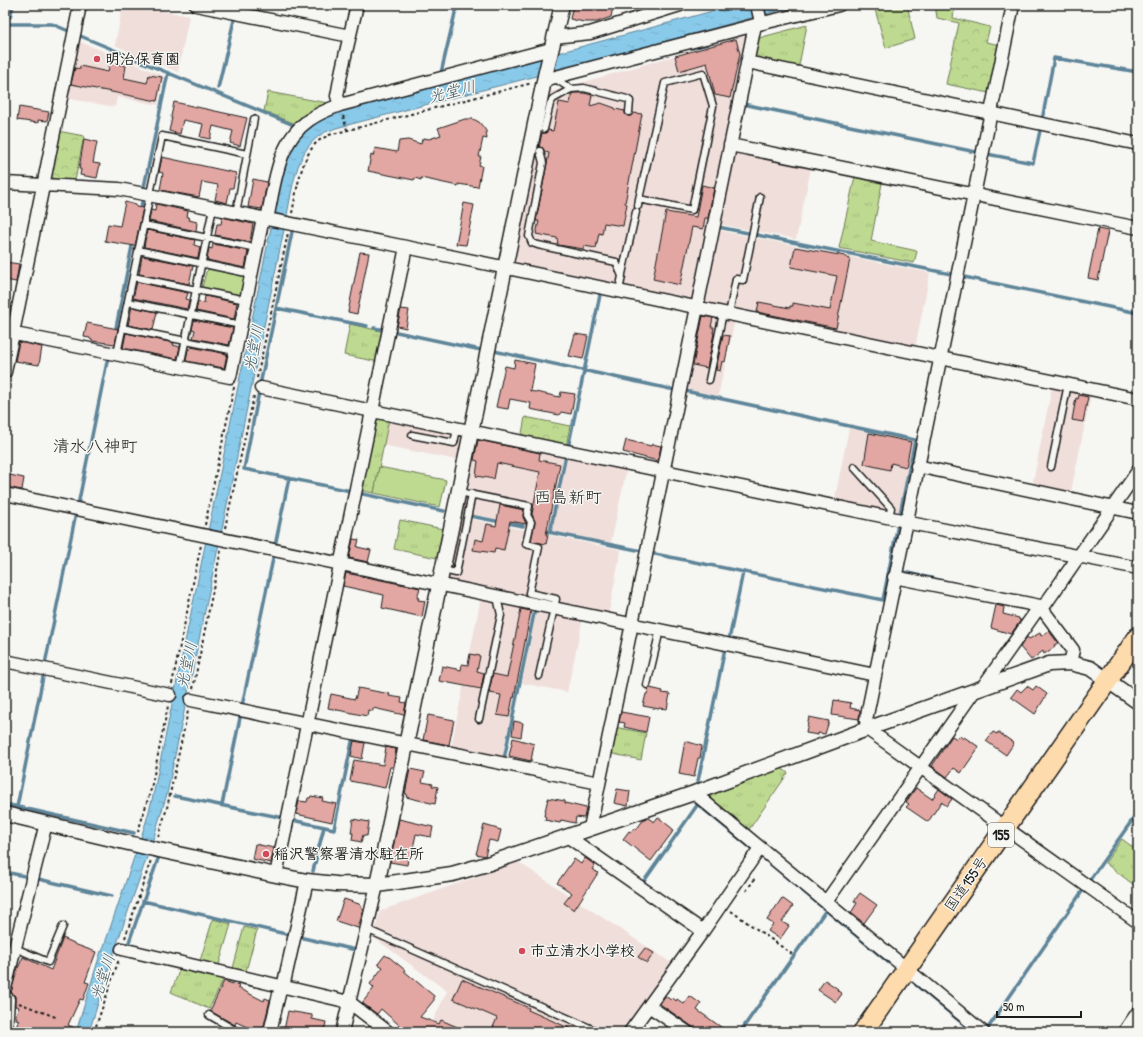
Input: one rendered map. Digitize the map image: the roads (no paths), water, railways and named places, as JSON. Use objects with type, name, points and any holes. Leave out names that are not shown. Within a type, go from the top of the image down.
[{"type":"highway","name":"国道155号","points":[[863,1032],[1138,637]]},
{"type":"street","points":[[5,372],[9,332],[43,185],[80,5]]},
{"type":"street","points":[[196,5],[350,36]]},
{"type":"street","points":[[341,110],[337,96],[357,5]]},
{"type":"street","points":[[342,1032],[377,885],[458,492],[464,431],[505,268],[529,192],[552,46],[562,5]]},
{"type":"street","points":[[9,332],[230,377],[256,248],[265,219],[280,157],[289,141],[309,120],[324,111],[341,110],[552,46],[680,5]]},
{"type":"street","points":[[590,828],[747,62],[759,22],[756,5]]},
{"type":"street","points":[[548,78],[759,22],[839,5]]},
{"type":"street","points":[[1013,5],[941,358],[905,522],[866,720],[867,729],[1138,922]]},
{"type":"street","points":[[747,62],[1138,144]]},
{"type":"street","points":[[730,145],[1138,228]]},
{"type":"street","points":[[5,183],[119,189],[1138,399]]},
{"type":"street","points":[[276,875],[406,247]]},
{"type":"street","points":[[257,386],[372,412],[890,517],[905,522],[1138,568]]},
{"type":"street","points":[[917,466],[1138,513]]},
{"type":"street","points":[[826,902],[921,767],[1041,607],[1138,471]]},
{"type":"street","points":[[5,494],[875,675]]},
{"type":"street","points":[[894,577],[1041,607],[1073,650],[1070,663]]},
{"type":"street","points":[[5,661],[170,695]]},
{"type":"street","points":[[5,814],[154,849],[307,881],[336,884],[377,885],[452,874],[487,864],[694,793],[1049,664],[1070,663],[1090,668],[1138,702]]},
{"type":"street","points":[[191,700],[599,782]]},
{"type":"street","points":[[694,793],[983,1032]]},
{"type":"street","points":[[6,1031],[6,995],[15,948],[46,823]]},
{"type":"street","points":[[566,836],[703,930]]},
{"type":"street","points":[[630,1032],[760,848]]},
{"type":"street","points":[[270,1032],[307,881]]},
{"type":"street","points":[[122,949],[349,1002],[388,1032]]},
{"type":"street","points":[[649,1006],[687,1032]]},
{"type":"street","points":[[1124,1032],[1138,1012]]},
{"type":"lane","points":[[619,291],[639,199],[665,83],[703,73],[713,106],[692,210],[639,199]]},
{"type":"lane","points":[[548,78],[571,89]]},
{"type":"lane","points":[[544,129],[550,104],[553,99],[571,89],[584,88],[627,99],[630,101],[629,112]]},
{"type":"lane","points":[[236,213],[254,119]]},
{"type":"lane","points":[[117,354],[162,136],[247,154]]},
{"type":"lane","points":[[540,151],[544,164],[529,192],[529,236],[532,243],[616,262],[622,276]]},
{"type":"lane","points":[[709,380],[736,279],[743,280],[760,197]]},
{"type":"lane","points":[[180,367],[213,208]]},
{"type":"lane","points":[[144,225],[256,248]]},
{"type":"lane","points":[[138,250],[251,274]]},
{"type":"lane","points":[[133,277],[246,300]]},
{"type":"lane","points":[[128,302],[240,325]]},
{"type":"lane","points":[[122,328],[235,351]]},
{"type":"lane","points":[[1051,467],[1068,384]]},
{"type":"lane","points":[[412,435],[454,443],[464,431]]},
{"type":"lane","points":[[854,467],[891,508],[890,517]]},
{"type":"lane","points":[[458,492],[529,506],[527,514],[531,522],[526,544],[539,547],[529,593],[556,599],[539,676]]},
{"type":"lane","points":[[442,570],[456,573],[472,494]]},
{"type":"lane","points":[[479,719],[501,615],[497,597]]},
{"type":"lane","points":[[648,685],[660,630]]},
{"type":"lane","points":[[15,948],[48,962],[63,926]]},
{"type":"lane","points":[[366,929],[598,1032]]},
{"type":"lane","points":[[209,1015],[238,1032]]},
{"type":"water","name":"光堂川","points":[[735,5],[799,5],[552,72],[336,128],[322,134],[313,141],[306,150],[300,161],[293,185],[167,794],[89,1032],[76,1032],[101,951],[102,952],[146,822],[153,796],[273,218],[286,158],[290,150],[306,130],[336,113]]},
{"type":"waterway","points":[[10,17],[13,5]]},
{"type":"waterway","points":[[441,73],[457,5]]},
{"type":"waterway","points":[[218,88],[235,16]]},
{"type":"waterway","points":[[5,24],[52,24],[71,32]]},
{"type":"waterway","points":[[5,43],[7,32]]},
{"type":"waterway","points":[[78,35],[131,57]]},
{"type":"waterway","points":[[692,48],[708,44]]},
{"type":"waterway","points":[[1042,120],[1054,58],[1138,72]]},
{"type":"waterway","points":[[137,60],[296,126]]},
{"type":"waterway","points":[[144,187],[168,73]]},
{"type":"waterway","points":[[743,104],[976,152]]},
{"type":"waterway","points":[[987,154],[1033,163],[1041,126]]},
{"type":"waterway","points":[[140,212],[142,202]]},
{"type":"waterway","points":[[718,227],[748,233]]},
{"type":"waterway","name":"光堂川","points":[[260,385],[292,232]]},
{"type":"waterway","points":[[757,235],[951,274]]},
{"type":"waterway","points":[[115,333],[133,241]]},
{"type":"waterway","points":[[964,277],[1138,313]]},
{"type":"waterway","points":[[568,448],[600,295]]},
{"type":"waterway","points":[[276,308],[367,326]]},
{"type":"waterway","points":[[374,328],[385,330]]},
{"type":"waterway","points":[[392,331],[481,350]]},
{"type":"waterway","points":[[494,351],[675,390]]},
{"type":"waterway","points":[[78,505],[108,357]]},
{"type":"waterway","points":[[685,391],[915,440],[900,514]]},
{"type":"waterway","points":[[259,392],[244,469],[351,491]]},
{"type":"waterway","points":[[550,532],[566,455]]},
{"type":"waterway","points":[[1134,469],[1138,463]]},
{"type":"waterway","points":[[275,546],[289,478]]},
{"type":"waterway","points":[[358,493],[444,511]]},
{"type":"waterway","points":[[45,664],[76,513]]},
{"type":"waterway","points":[[470,516],[501,522]]},
{"type":"waterway","points":[[507,523],[523,526]]},
{"type":"waterway","points":[[650,553],[883,600],[898,524]]},
{"type":"waterway","points":[[543,531],[642,551]]},
{"type":"waterway","points":[[242,706],[274,554]]},
{"type":"waterway","points":[[729,640],[743,572]]},
{"type":"waterway","points":[[903,572],[953,583]]},
{"type":"waterway","points":[[504,759],[535,609]]},
{"type":"waterway","points":[[698,781],[725,648]]},
{"type":"waterway","points":[[17,807],[44,672]]},
{"type":"waterway","points":[[222,805],[241,713]]},
{"type":"waterway","points":[[292,820],[334,829],[353,737],[355,738]]},
{"type":"waterway","points":[[175,796],[284,818]]},
{"type":"waterway","points":[[696,803],[752,849]]},
{"type":"waterway","points":[[5,804],[134,833]]},
{"type":"waterway","points":[[642,884],[698,804]]},
{"type":"waterway","points":[[1089,881],[1138,812]]},
{"type":"waterway","points":[[313,871],[324,827]]},
{"type":"waterway","points":[[762,857],[889,963]]},
{"type":"waterway","points":[[129,942],[158,859]]},
{"type":"waterway","points":[[5,872],[29,877]]},
{"type":"waterway","points":[[38,879],[112,896]]},
{"type":"waterway","points":[[988,1028],[1083,890]]},
{"type":"waterway","points":[[143,901],[290,935]]},
{"type":"waterway","points":[[740,1032],[826,910]]},
{"type":"waterway","points":[[299,937],[356,950]]},
{"type":"waterway","points":[[916,985],[973,1032]]},
{"type":"place","name":"明治保育園","points":[[97,59]]},
{"type":"place","name":"稲沢警察署清水駐在所","points":[[266,854]]},
{"type":"place","name":"市立清水小学校","points":[[522,951]]},
{"type":"district","name":"清水八神町","points":[[95,446]]},
{"type":"district","name":"西島新町","points":[[568,497]]}]
